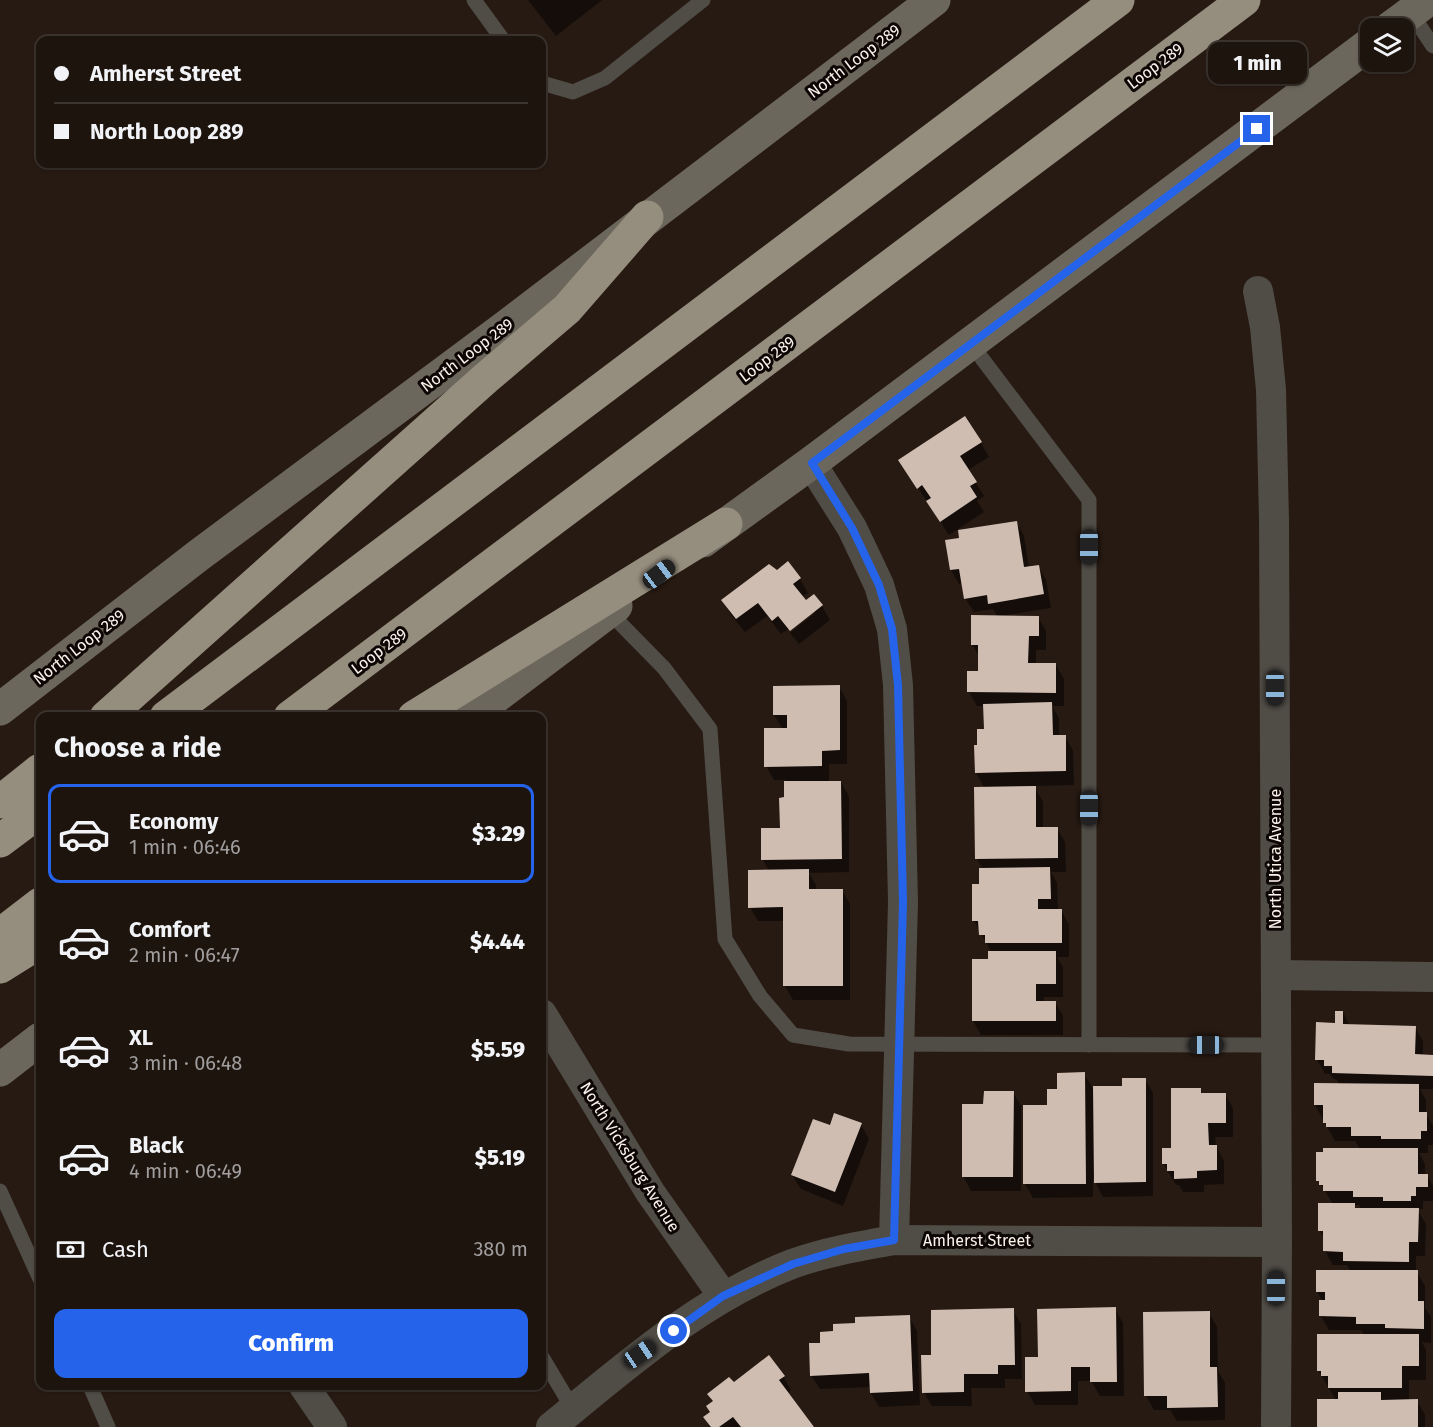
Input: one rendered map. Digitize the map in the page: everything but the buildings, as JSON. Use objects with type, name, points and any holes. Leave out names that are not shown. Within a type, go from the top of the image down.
[{"type":"highway","points":[[173,712],[1118,0]]},
{"type":"highway","name":"Loop 289","points":[[297,712],[1244,0]]},
{"type":"highway","points":[[112,712],[477,386],[567,309],[647,218]]},
{"type":"highway","points":[[422,712],[726,524]]},
{"type":"highway","points":[[0,802],[36,773]]},
{"type":"highway","points":[[0,841],[36,814]]},
{"type":"highway","points":[[0,935],[36,907]]},
{"type":"highway","points":[[0,967],[36,944]]},
{"type":"main road","name":"North Loop 289","points":[[0,709],[199,555],[504,328],[922,3]]},
{"type":"main road","points":[[476,712],[726,524],[812,463],[1360,51]]},
{"type":"main road","points":[[0,1070],[36,1043]]},
{"type":"street","name":"North Utica Avenue","points":[[1258,291],[1266,337],[1271,390],[1274,520],[1276,1427]]},
{"type":"street","points":[[812,463],[852,528],[879,585],[892,629],[898,685],[903,891],[894,1240]]},
{"type":"street","points":[[1276,975],[1433,977]]},
{"type":"street","name":"North Vicksburg Avenue","points":[[546,1021],[650,1192],[723,1296]]},
{"type":"street","name":"Amherst Street","points":[[561,1421],[640,1354],[723,1296],[793,1264],[844,1249],[894,1240],[1277,1242]]},
{"type":"street","points":[[307,1390],[332,1427]]},
{"type":"lane","points":[[474,0],[500,36]]},
{"type":"lane","points":[[546,84],[573,92],[605,78],[703,0]]},
{"type":"lane","points":[[1410,14],[1433,46]]},
{"type":"lane","points":[[970,344],[1089,500],[1089,1045]]},
{"type":"lane","points":[[609,612],[664,668],[710,729],[725,939],[760,996],[793,1035],[849,1044],[1276,1045]]},
{"type":"lane","points":[[0,1191],[36,1270]]},
{"type":"lane","points":[[546,1370],[561,1421]]},
{"type":"lane","points":[[92,1390],[108,1427]]},
{"type":"route","points":[[674,1331],[723,1296],[793,1264],[844,1249],[894,1240],[903,902],[898,685],[892,629],[879,585],[852,528],[812,463],[1257,129]]}]
